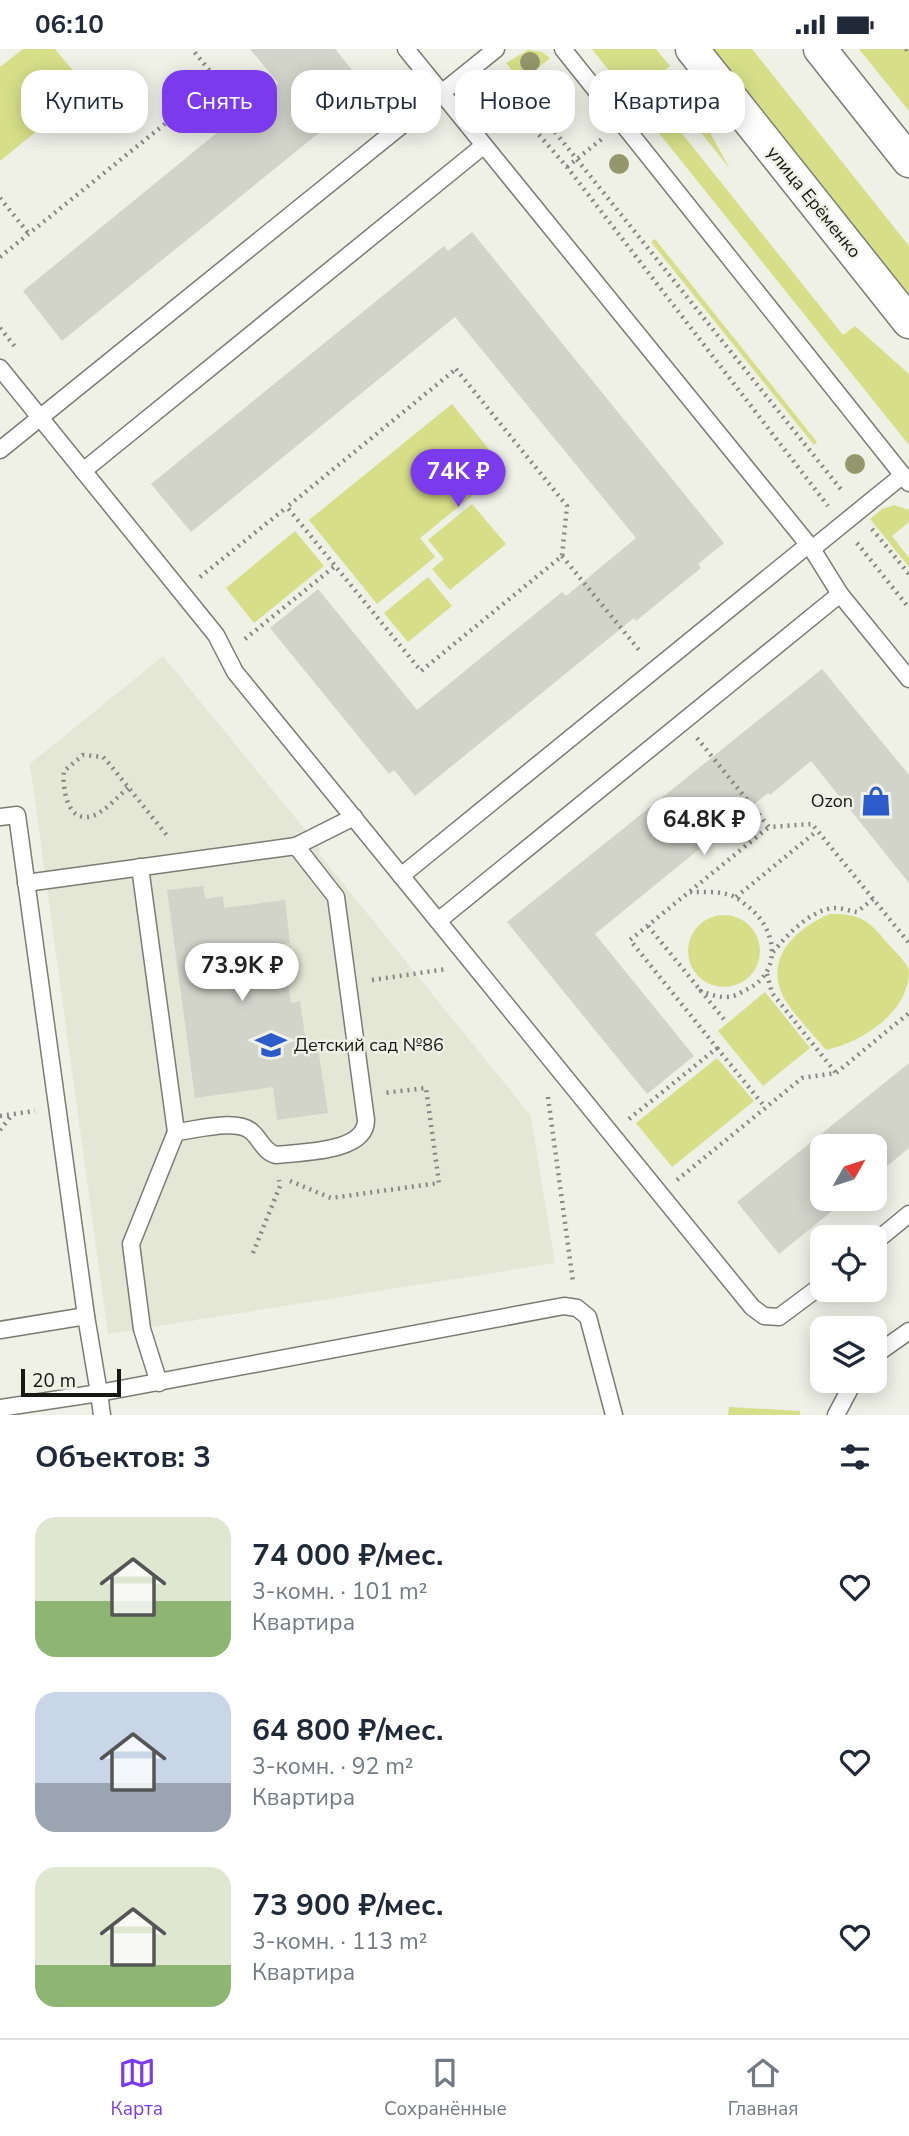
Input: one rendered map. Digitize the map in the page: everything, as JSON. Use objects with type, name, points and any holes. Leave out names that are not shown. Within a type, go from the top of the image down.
[{"type":"street","name":"улица Ерёменко","points":[[692,49],[909,322]]},
{"type":"street","points":[[820,49],[909,161]]},
{"type":"lane","points":[[406,49],[810,547],[840,594],[909,679]]},
{"type":"lane","points":[[401,876],[810,547],[906,479],[563,49]]},
{"type":"lane","points":[[0,450],[494,51]]},
{"type":"lane","points":[[83,471],[483,146]]},
{"type":"lane","points":[[0,368],[216,635],[235,671],[752,1307],[764,1317],[779,1317],[810,1294]]},
{"type":"lane","points":[[438,921],[840,594]]},
{"type":"lane","points":[[0,817],[17,815],[102,1415]]},
{"type":"lane","points":[[26,883],[296,846],[354,817]]},
{"type":"lane","points":[[176,1132],[237,1124],[253,1132],[267,1151],[276,1155],[345,1146],[356,1140],[366,1125],[336,897],[296,846]]},
{"type":"lane","points":[[140,867],[176,1132],[131,1244],[142,1329],[159,1383]]},
{"type":"lane","points":[[887,1232],[909,1215]]},
{"type":"lane","points":[[0,1408],[159,1383],[564,1306],[577,1308],[588,1317],[614,1415]]},
{"type":"lane","points":[[0,1330],[86,1316]]},
{"type":"lane","points":[[887,1347],[909,1331]]},
{"type":"lane","points":[[836,1415],[848,1393]]},
{"type":"path","points":[[0,257],[218,81],[192,49]]},
{"type":"path","points":[[494,51],[909,574]]},
{"type":"path","points":[[477,64],[567,167],[909,608]]},
{"type":"path","points":[[0,198],[29,234]]},
{"type":"path","points":[[181,592],[456,369],[567,506],[562,556],[655,670]]},
{"type":"path","points":[[287,507],[421,671],[562,556]]},
{"type":"path","points":[[242,641],[335,566]]},
{"type":"path","points":[[684,721],[769,827]]},
{"type":"path","points":[[128,788],[96,814],[85,817],[75,813],[68,804],[64,771],[83,755],[103,757],[188,861]]},
{"type":"path","points":[[765,1107],[630,940],[769,827],[812,824],[909,943]]},
{"type":"path","points":[[736,897],[817,831]]},
{"type":"path","points":[[689,892],[710,892],[736,897],[755,911],[770,932],[772,954],[767,973],[772,993],[836,1073]]},
{"type":"path","points":[[772,954],[787,935],[807,918],[833,908],[857,912],[873,899]]},
{"type":"path","points":[[648,926],[727,1023]]},
{"type":"path","points":[[701,991],[715,996],[733,996],[754,986],[767,973]]},
{"type":"path","points":[[347,983],[416,974]]},
{"type":"path","points":[[660,1193],[802,1078],[836,1073],[909,1013]]},
{"type":"path","points":[[611,1134],[717,1048]]},
{"type":"path","points":[[547,1087],[577,1308]]},
{"type":"path","points":[[253,1253],[280,1186],[279,1176],[331,1198],[439,1183],[426,1088],[363,1096]]},
{"type":"path","points":[[0,1116],[57,1108]]},
{"type":"path","points":[[0,1130],[12,1114]]},
{"type":"shaded area","name":"Детский сад №86","points":[[163,656],[320,848],[319,854],[531,1116],[555,1263],[108,1334],[30,764]]},
{"type":"green space","points":[[23,49],[55,49],[72,70],[21,70],[21,133],[34,133],[0,161],[0,67]]},
{"type":"green space","points":[[592,49],[656,49],[670,66],[665,70],[609,70]]},
{"type":"green space","points":[[694,49],[752,49],[909,246],[909,319],[745,113],[745,70],[711,70]]},
{"type":"green space","points":[[859,49],[909,49],[909,111]]},
{"type":"green space","points":[[528,50],[542,52],[550,58],[536,70],[512,70],[506,63]]},
{"type":"green space","points":[[659,133],[682,133],[843,335],[855,326],[909,374],[909,445]]},
{"type":"green space","points":[[701,133],[710,133],[730,169]]},
{"type":"green space","points":[[655,239],[817,442],[814,445],[651,242]]},
{"type":"green space","points":[[452,404],[505,469],[420,538],[435,557],[377,604],[309,520]]},
{"type":"green space","points":[[472,504],[506,544],[450,590],[432,569],[444,559],[428,540]]},
{"type":"green space","points":[[894,505],[909,510],[909,522],[892,536],[909,558],[909,567],[870,519],[882,509]]},
{"type":"green space","points":[[295,531],[324,566],[254,623],[226,588]]},
{"type":"green space","points":[[428,577],[452,606],[408,642],[384,613]]},
{"type":"green space","points":[[830,914],[858,917],[870,925],[909,971],[901,1001],[880,1024],[853,1041],[826,1050],[785,1000],[778,980],[778,967],[788,944],[807,926]]},
{"type":"green space","points":[[731,915],[750,925],[758,937],[758,965],[750,977],[738,985],[717,987],[698,977],[690,965],[688,944],[698,925],[710,917]]},
{"type":"green space","points":[[765,992],[810,1048],[763,1086],[718,1031]]},
{"type":"green space","points":[[717,1058],[754,1101],[672,1167],[636,1123]]},
{"type":"green space","points":[[729,1407],[800,1411],[800,1415],[728,1415]]},
{"type":"building","points":[[250,49],[335,49],[352,70],[291,70],[291,133],[319,133],[62,341],[23,291],[217,133],[277,133],[277,70],[267,70]]},
{"type":"building","points":[[472,232],[724,543],[698,564],[701,568],[636,621],[634,618],[415,796],[394,770],[389,774],[270,628],[318,589],[417,710],[562,592],[566,596],[636,538],[455,317],[191,532],[151,484],[444,246],[448,251]]},
{"type":"building","points":[[822,669],[909,775],[909,883],[811,761],[770,795],[768,793],[595,934],[694,1056],[647,1094],[507,922]]},
{"type":"building","points":[[203,886],[205,899],[223,896],[224,908],[285,900],[290,943],[283,944],[291,1003],[300,1001],[307,1050],[318,1049],[328,1113],[277,1120],[273,1087],[195,1098],[167,890]]},
{"type":"building","points":[[909,1063],[909,1148],[887,1166],[887,1134],[821,1134]]},
{"type":"building","points":[[810,1143],[810,1211],[832,1211],[815,1225],[810,1225],[810,1229],[779,1254],[737,1202]]},
{"type":"place","name":"Ozon","points":[[876,801]]},
{"type":"place","name":"Детский сад №86","points":[[271,1045]]}]
